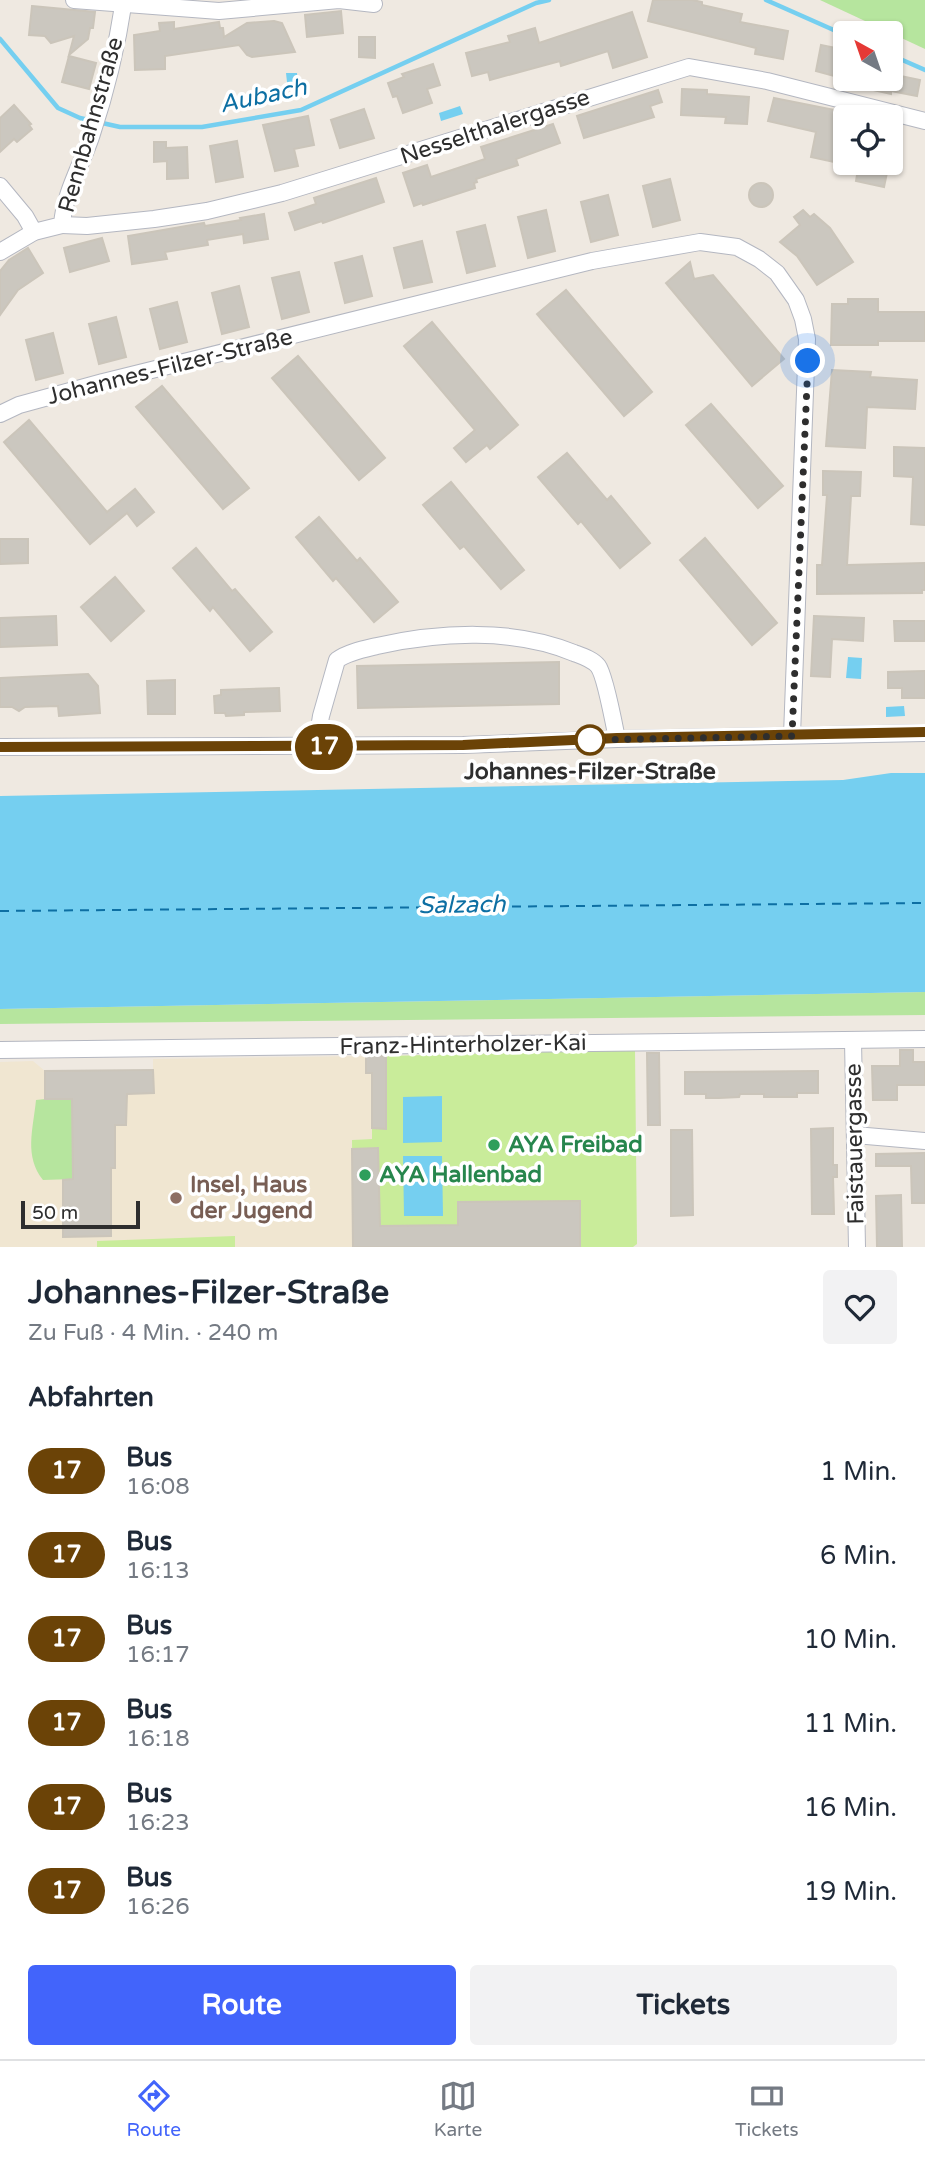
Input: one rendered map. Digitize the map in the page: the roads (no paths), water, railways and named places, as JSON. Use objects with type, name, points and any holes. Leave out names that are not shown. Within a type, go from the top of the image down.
[{"type":"street","points":[[74,0],[219,11],[339,0],[374,4]]},
{"type":"street","name":"Rennbahnstraße","points":[[0,252],[34,232],[62,225],[66,199],[96,122],[116,51],[124,2]]},
{"type":"street","name":"Nesselthalergasse","points":[[62,225],[87,226],[154,219],[207,211],[282,193],[689,67],[767,81],[925,121]]},
{"type":"street","points":[[0,186],[25,216],[34,232]]},
{"type":"street","name":"Johannes-Filzer-Straße","points":[[0,414],[10,408],[103,382],[592,261],[700,242],[737,247],[759,259],[783,281],[800,309],[807,339],[792,736]]},
{"type":"street","points":[[316,747],[321,716],[337,660],[366,649],[403,640],[458,635],[518,639],[550,645],[595,663],[603,676],[617,738]]},
{"type":"street","points":[[0,747],[463,745],[617,738],[925,733]]},
{"type":"street","name":"Franz-Hinterholzer-Kai","points":[[0,1050],[925,1039]]},
{"type":"street","name":"Faistauergasse","points":[[853,1041],[857,1247]]},
{"type":"street","points":[[855,1135],[925,1141]]},
{"type":"water","points":[[286,73],[297,73],[298,90],[288,91]]},
{"type":"water","points":[[460,106],[463,114],[441,121],[439,113]]},
{"type":"water","points":[[848,657],[862,658],[861,679],[846,678]]},
{"type":"water","points":[[904,706],[905,716],[886,717],[886,707]]},
{"type":"water","name":"Salzach","points":[[891,773],[925,773],[925,992],[0,1009],[0,796],[843,780]]},
{"type":"water","points":[[442,1096],[442,1142],[403,1143],[403,1097]]},
{"type":"water","points":[[403,1156],[442,1156],[443,1216],[404,1216]]},
{"type":"waterway","name":"Aubach","points":[[0,39],[58,108],[80,118],[120,127],[202,127],[301,110],[536,3],[549,0]]},
{"type":"waterway","name":"Aubach","points":[[766,0],[833,30]]},
{"type":"waterway","name":"Aubach","points":[[903,60],[925,70]]},
{"type":"place","name":"Johannes-Filzer-Straße","points":[[590,740]]},
{"type":"place","name":"AYA Freibad","points":[[494,1145]]},
{"type":"place","name":"AYA Hallenbad","points":[[365,1175]]},
{"type":"place","name":"Insel, Haus der Jugend","points":[[176,1198]]}]
